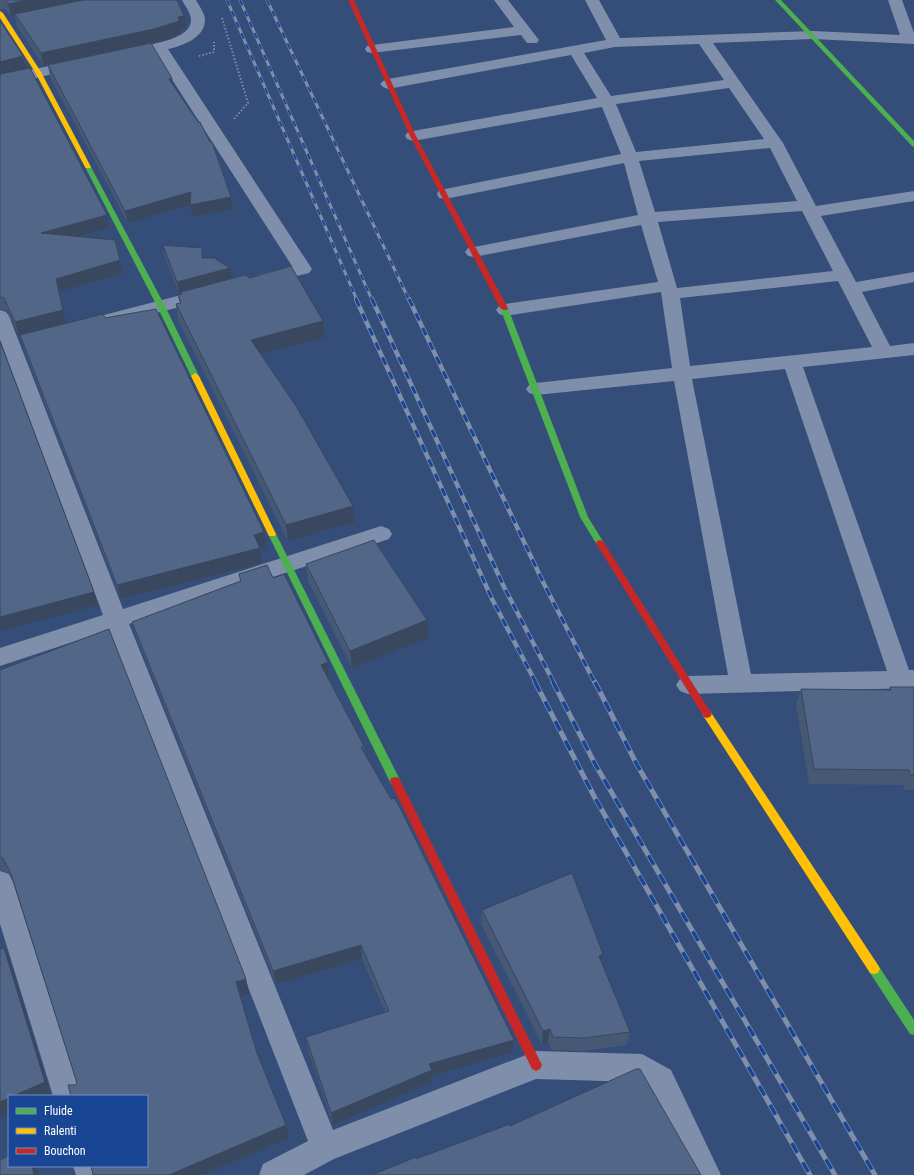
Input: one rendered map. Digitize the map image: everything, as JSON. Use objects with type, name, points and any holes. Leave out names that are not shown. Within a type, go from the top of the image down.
[{"type":"street","points":[[130,53],[179,41],[191,34],[196,28],[198,20],[189,0]]},
{"type":"street","points":[[501,0],[544,56]]},
{"type":"street","points":[[592,0],[615,43]]},
{"type":"street","points":[[778,0],[813,35],[914,145]]},
{"type":"street","points":[[388,84],[615,43],[813,35],[911,40],[895,0]]},
{"type":"street","points":[[355,1],[372,49],[413,136],[445,194],[504,310],[584,517],[688,685],[914,1030]]},
{"type":"street","points":[[3,18],[20,20]]},
{"type":"street","points":[[3,18],[38,72],[161,306],[287,565],[536,1065]]},
{"type":"street","points":[[372,49],[525,30]]},
{"type":"street","points":[[703,40],[775,143],[884,352]]},
{"type":"street","points":[[159,47],[304,268],[251,282]]},
{"type":"street","points":[[575,50],[607,101],[630,157],[649,218],[668,290],[682,374],[741,684]]},
{"type":"street","points":[[0,81],[92,61]]},
{"type":"street","points":[[413,136],[607,101],[734,83]]},
{"type":"street","points":[[445,194],[630,157],[775,143]]},
{"type":"street","points":[[474,252],[649,218],[810,208],[914,196]]},
{"type":"street","points":[[504,310],[668,290],[914,277]]},
{"type":"street","points":[[93,324],[221,290]]},
{"type":"street","points":[[0,316],[116,620],[325,1148]]},
{"type":"street","points":[[536,390],[914,349]]},
{"type":"street","points":[[688,685],[907,679],[792,362]]},
{"type":"street","points":[[0,657],[381,534]]},
{"type":"street","points":[[0,882],[66,1095]]},
{"type":"street","points":[[274,1175],[325,1148],[536,1065],[642,1068],[661,1080],[706,1175]]},
{"type":"path","points":[[218,137],[248,103],[222,18]]},
{"type":"building","points":[[5,0],[28,0],[8,4]]},
{"type":"building","points":[[83,0],[177,0],[184,16],[178,17],[179,21],[154,29],[41,53],[15,14]]},
{"type":"building","points":[[0,21],[23,56],[0,62]]},
{"type":"building","points":[[151,43],[172,78],[169,79],[198,122],[200,122],[210,142],[212,142],[231,197],[190,205],[191,192],[125,211],[48,65]]},
{"type":"building","points":[[30,68],[107,215],[41,233],[115,240],[120,260],[56,279],[63,310],[15,322],[4,298],[0,297],[0,74]]},
{"type":"building","points":[[163,245],[202,248],[202,258],[214,258],[230,268],[177,282]]},
{"type":"building","points":[[291,266],[323,321],[251,340],[296,406],[353,506],[286,525],[176,304],[181,303],[178,295],[182,294],[181,292],[245,275],[250,278]]},
{"type":"building","points":[[156,309],[264,532],[254,535],[260,548],[117,585],[20,335],[103,314],[105,318]]},
{"type":"building","points":[[0,341],[94,592],[0,617]]},
{"type":"building","points":[[374,540],[427,620],[350,651],[306,564]]},
{"type":"building","points":[[267,565],[273,578],[284,574],[328,662],[321,665],[364,746],[361,747],[391,799],[394,798],[399,806],[514,1040],[429,1064],[432,1070],[331,1113],[306,1037],[389,1011],[361,945],[273,971],[132,622],[241,581],[239,574]]},
{"type":"building","points":[[109,629],[246,979],[236,982],[257,1053],[286,1125],[169,1175],[93,1175],[91,1167],[148,1167],[148,1095],[71,1095],[68,1085],[75,1085],[77,1083],[11,874],[3,858],[0,857],[0,670]]},
{"type":"building","points":[[890,687],[914,687],[914,775],[910,775],[909,770],[814,769],[801,689],[891,690]]},
{"type":"building","points":[[572,873],[603,954],[599,956],[630,1032],[584,1038],[553,1037],[550,1029],[543,1031],[482,910]]},
{"type":"building","points":[[4,948],[45,1082],[15,1095],[8,1095],[8,1098],[0,1102],[0,949]]},
{"type":"building","points":[[636,1069],[640,1069],[701,1175],[372,1175],[416,1157],[416,1159],[510,1124],[510,1126]]},
{"type":"building","points":[[8,1156],[8,1167],[32,1167],[34,1175],[0,1175],[0,1160]]},
{"type":"railway","points":[[227,0],[357,300]]},
{"type":"railway","points":[[240,0],[372,300]]},
{"type":"railway","points":[[267,0],[409,300]]},
{"type":"railway","points":[[356,299],[492,599],[536,683]]},
{"type":"railway","points":[[372,299],[504,587],[554,683]]},
{"type":"railway","points":[[409,299],[543,582],[595,683]]},
{"type":"railway","points":[[535,682],[595,798],[810,1175]]},
{"type":"railway","points":[[553,682],[595,764],[835,1175]]},
{"type":"railway","points":[[595,682],[636,763],[875,1175]]},
{"type":"traffic: fast","points":[[778,0],[914,145]]},
{"type":"traffic: fast","points":[[88,167],[161,306],[195,376]]},
{"type":"traffic: fast","points":[[504,308],[584,517],[600,543]]},
{"type":"traffic: fast","points":[[272,534],[395,781]]},
{"type":"traffic: fast","points":[[874,969],[914,1030]]},
{"type":"traffic: slow","points":[[0,13],[38,72],[88,167]]},
{"type":"traffic: slow","points":[[195,376],[272,534]]},
{"type":"traffic: slow","points":[[707,714],[874,969]]},
{"type":"traffic: jam","points":[[351,0],[413,136],[504,308]]},
{"type":"traffic: jam","points":[[600,543],[707,714]]},
{"type":"traffic: jam","points":[[395,781],[536,1065]]}]
